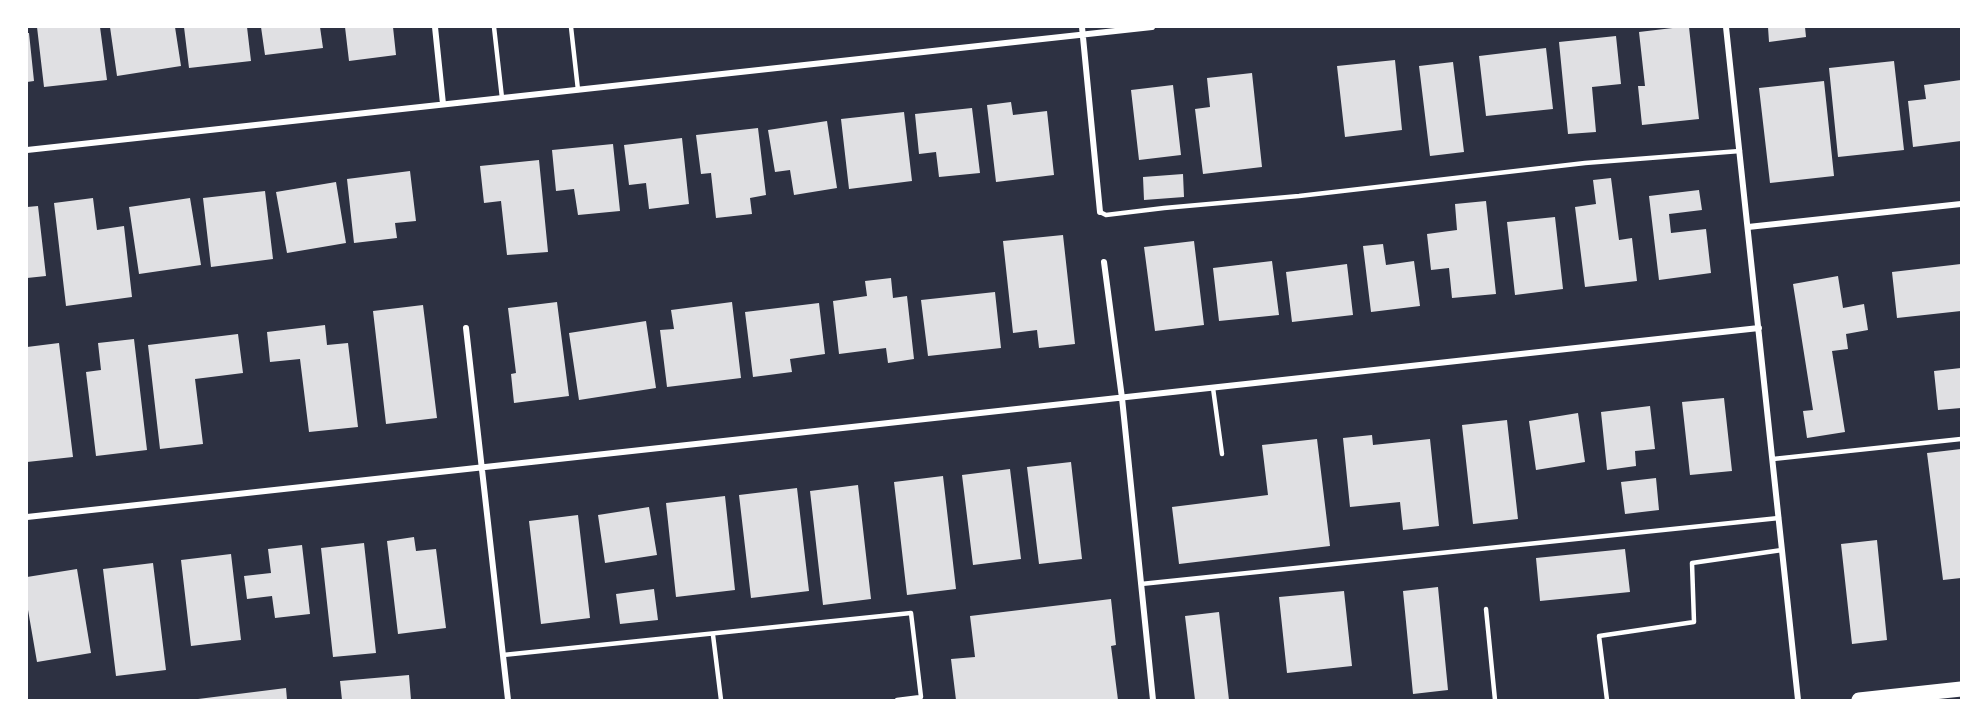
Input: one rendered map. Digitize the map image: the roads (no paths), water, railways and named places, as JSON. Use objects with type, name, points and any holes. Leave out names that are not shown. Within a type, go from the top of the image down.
[{"type":"main road","points":[[1859,700],[1961,689]]},
{"type":"street","points":[[435,27],[443,104]]},
{"type":"street","points":[[1082,27],[1100,212]]},
{"type":"street","points":[[27,150],[1152,27]]},
{"type":"street","points":[[1726,27],[1798,700]]},
{"type":"street","points":[[1748,227],[1961,204]]},
{"type":"street","points":[[1104,262],[1122,398],[1153,700]]},
{"type":"street","points":[[466,328],[508,700]]},
{"type":"street","points":[[27,517],[1759,328]]},
{"type":"lane","points":[[494,27],[501,98]]},
{"type":"lane","points":[[571,27],[578,90]]},
{"type":"lane","points":[[1100,212],[1106,215],[1299,196],[1585,163],[1740,151]]},
{"type":"lane","points":[[1213,388],[1222,454]]},
{"type":"lane","points":[[1773,459],[1961,439]]},
{"type":"lane","points":[[1141,584],[1779,518]]},
{"type":"lane","points":[[1607,700],[1599,636],[1694,622],[1692,563],[1782,550]]},
{"type":"lane","points":[[1486,609],[1496,700]]},
{"type":"lane","points":[[502,656],[912,613],[921,697],[897,700]]},
{"type":"lane","points":[[713,634],[721,700]]}]
